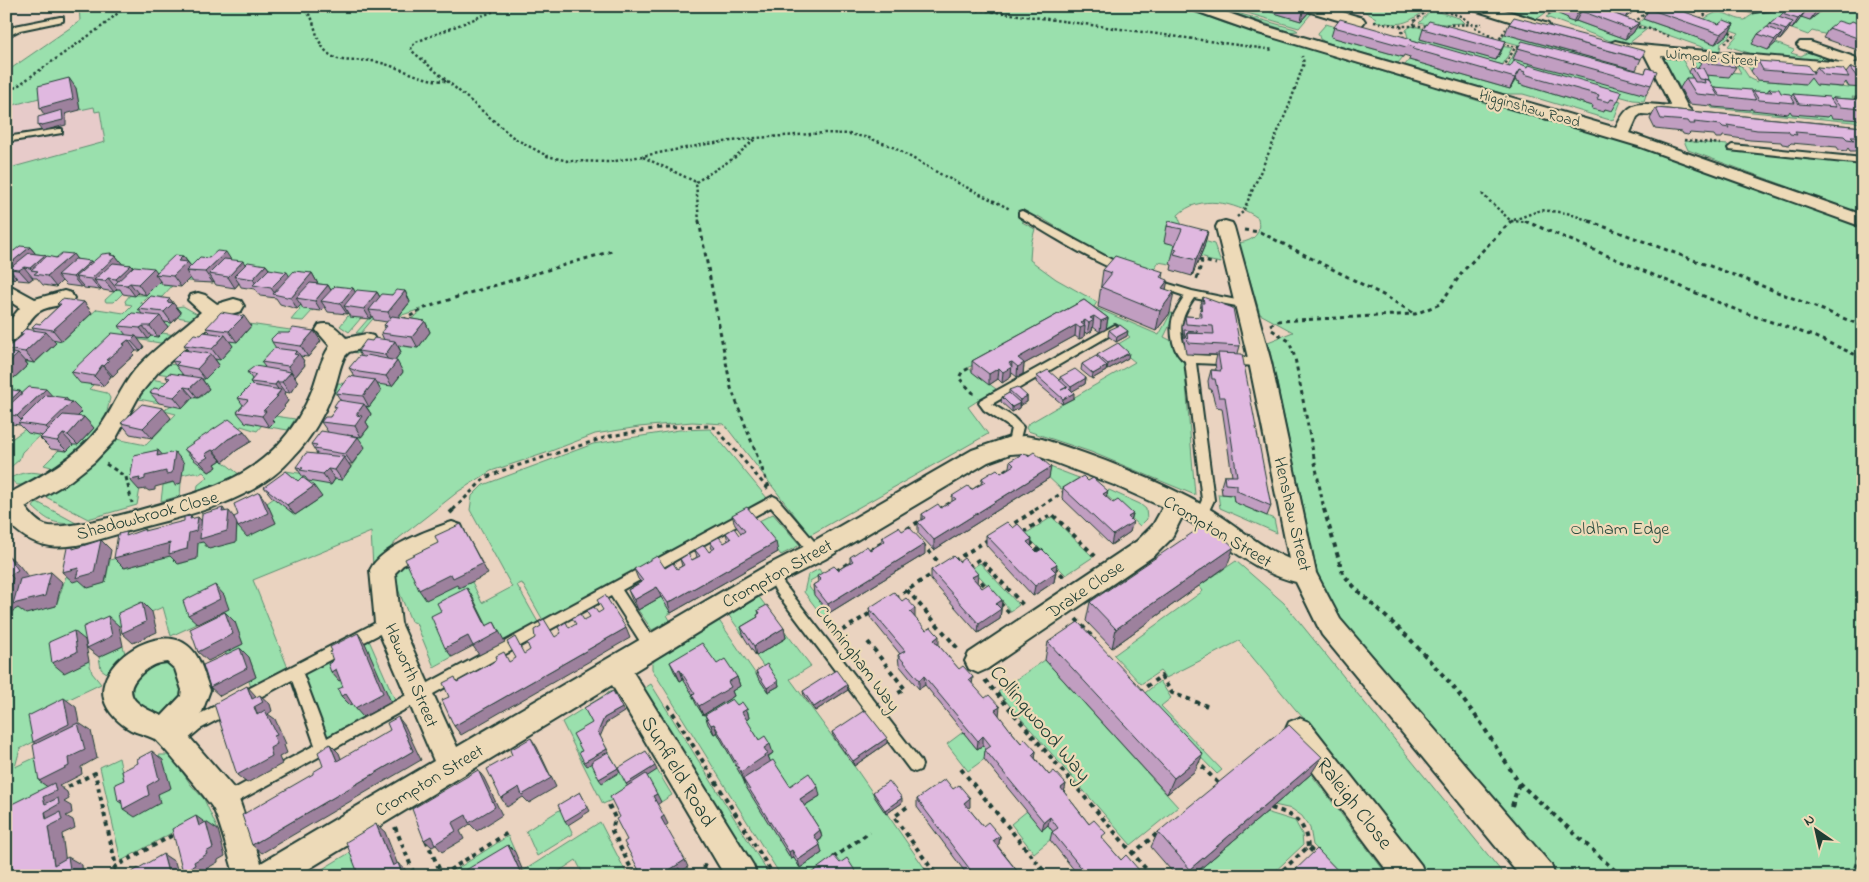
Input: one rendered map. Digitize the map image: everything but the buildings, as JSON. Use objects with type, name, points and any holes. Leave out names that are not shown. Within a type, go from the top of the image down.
[{"type":"street","name":"Higginshaw Road","points":[[1195,6],[1301,47],[1621,135],[1863,221]]},
{"type":"street","points":[[1476,6],[1557,31]]},
{"type":"street","points":[[1743,6],[1753,8],[1767,6]]},
{"type":"street","points":[[1309,7],[1358,21],[1353,26]]},
{"type":"street","points":[[1301,47],[1326,12]]},
{"type":"street","name":"Wimpole Street","points":[[1818,34],[1803,47],[1863,67]]},
{"type":"street","name":"Wimpole Street","points":[[1600,43],[1651,52],[1842,68],[1863,67]]},
{"type":"street","name":"Wimpole Street","points":[[1651,52],[1682,112]]},
{"type":"street","points":[[1621,135],[1630,116],[1637,109],[1701,114]]},
{"type":"street","name":"Henshaw Street","points":[[1225,227],[1247,305],[1304,573],[1331,627],[1540,876]]},
{"type":"street","points":[[13,294],[32,306]]},
{"type":"street","points":[[6,337],[15,329],[32,306],[64,298]]},
{"type":"street","points":[[8,503],[62,474],[94,448],[113,425],[128,394],[143,374],[215,306]]},
{"type":"street","name":"Shadowbrook Close","points":[[8,503],[24,524],[33,532],[59,537],[78,534],[198,503],[225,494],[256,477],[294,442],[320,398],[331,359],[334,338],[366,341]]},
{"type":"street","name":"Crompton Street","points":[[268,876],[650,645],[998,447],[1014,454],[1042,448],[1178,504],[1201,516],[1262,557],[1287,571],[1304,573]]},
{"type":"street","name":"Drake Close","points":[[973,663],[1146,548],[1162,532],[1178,504]]},
{"type":"street","name":"Haworth Street","points":[[451,766],[388,623],[382,570],[394,558],[452,532]]},
{"type":"street","name":"Sunfield Road","points":[[616,667],[742,876]]},
{"type":"street","name":"Raleigh Close","points":[[1299,731],[1410,876]]},
{"type":"street","points":[[170,736],[226,801],[250,876]]},
{"type":"lane","points":[[6,35],[18,28],[60,19]]},
{"type":"lane","points":[[6,140],[59,132]]},
{"type":"lane","points":[[1730,146],[1863,161]]},
{"type":"lane","points":[[1022,214],[1097,257],[1137,275],[1191,294],[1247,305]]},
{"type":"lane","points":[[1191,294],[1176,320],[1178,346],[1183,355],[1190,359],[1260,362]]},
{"type":"lane","points":[[1014,454],[1017,427],[1011,421],[994,413],[984,403],[1115,328]]},
{"type":"lane","points":[[1190,359],[1208,500],[1201,516]]},
{"type":"lane","points":[[226,801],[773,501],[816,552]]},
{"type":"lane","name":"Cunningham Way","points":[[772,574],[780,588],[915,765]]},
{"type":"lane","points":[[613,588],[650,645]]},
{"type":"lane","points":[[170,736],[388,623]]},
{"type":"lane","points":[[295,671],[323,747]]},
{"type":"path","points":[[6,94],[104,25],[126,6]]},
{"type":"path","points":[[302,6],[313,21],[313,26],[321,45],[335,58],[374,62],[418,77],[438,82],[447,81]]},
{"type":"path","points":[[507,6],[416,42],[411,47],[412,51],[506,132],[526,146],[544,154],[562,161],[580,164],[616,162],[696,146],[756,138],[827,133],[857,134],[881,140],[941,175],[1022,214]]},
{"type":"path","points":[[1425,6],[1461,16],[1472,25],[1516,46]]},
{"type":"path","points":[[1546,14],[1559,6]]},
{"type":"path","points":[[1636,26],[1636,20],[1655,6]]},
{"type":"path","points":[[1414,24],[1413,22],[1432,7]]},
{"type":"path","points":[[972,12],[982,10],[1301,47],[1304,63],[1289,106],[1243,212],[1225,227]]},
{"type":"path","points":[[1706,24],[1698,21],[1708,12],[1726,11]]},
{"type":"path","points":[[1370,22],[1401,26],[1414,24],[1427,26],[1488,23]]},
{"type":"path","points":[[1399,42],[1403,44],[1401,26]]},
{"type":"path","points":[[1427,26],[1430,29]]},
{"type":"path","points":[[1629,26],[1636,26],[1675,38]]},
{"type":"path","points":[[1724,29],[1734,34],[1724,43],[1725,46]]},
{"type":"path","points":[[1496,43],[1499,39]]},
{"type":"path","points":[[1490,43],[1526,48]]},
{"type":"path","points":[[1495,67],[1503,68],[1516,46]]},
{"type":"path","points":[[1863,98],[1854,98],[1863,109]]},
{"type":"path","points":[[696,182],[734,158],[756,138]]},
{"type":"path","points":[[1677,139],[1730,146]]},
{"type":"path","points":[[642,157],[696,182]]},
{"type":"path","points":[[452,532],[444,518],[484,478],[610,436],[666,427],[710,426],[716,428],[770,493],[731,388],[700,232],[696,182]]},
{"type":"path","points":[[1482,194],[1511,221],[1524,221],[1542,228],[1739,311],[1812,336],[1863,358]]},
{"type":"path","points":[[1621,876],[1519,783],[1481,723],[1452,684],[1409,638],[1357,590],[1343,574],[1326,520],[1295,358],[1289,341],[1266,326],[1278,321],[1415,314],[1440,304],[1464,270],[1511,221],[1541,210],[1567,213],[1742,278],[1863,326]]},
{"type":"path","points":[[1225,227],[1260,232],[1385,296],[1415,314]]},
{"type":"path","points":[[398,324],[420,310],[473,291],[587,260],[612,251]]},
{"type":"path","points":[[1197,279],[1201,261],[1218,264]]},
{"type":"path","points":[[978,364],[962,372],[959,378],[984,403]]},
{"type":"path","points":[[967,493],[1014,454]]},
{"type":"path","points":[[103,463],[111,466],[126,477],[132,506]]},
{"type":"path","points":[[1002,530],[1069,489]]},
{"type":"path","points":[[900,533],[958,498]]},
{"type":"path","name":"Drake Close","points":[[1047,559],[1022,533],[1052,514],[1098,558]]},
{"type":"path","points":[[908,528],[913,534]]},
{"type":"path","points":[[952,562],[994,536]]},
{"type":"path","points":[[867,552],[892,538]]},
{"type":"path","points":[[887,602],[943,567],[918,540]]},
{"type":"path","points":[[829,575],[859,557]]},
{"type":"path","name":"Drake Close","points":[[993,595],[968,567],[980,559],[1024,607]]},
{"type":"path","name":"Drake Close","points":[[1053,566],[1066,579]]},
{"type":"path","name":"Collingwood Way","points":[[907,590],[973,663],[1152,876]]},
{"type":"path","points":[[999,602],[1012,616]]},
{"type":"path","points":[[847,628],[880,607]]},
{"type":"path","points":[[1072,615],[1097,642]]},
{"type":"path","points":[[868,642],[905,689],[895,695]]},
{"type":"path","points":[[1132,686],[1135,695],[1161,676],[1172,693],[1207,706]]},
{"type":"path","points":[[662,696],[774,876]]},
{"type":"path","points":[[1192,756],[1218,783]]},
{"type":"path","points":[[961,769],[1048,876]]},
{"type":"path","points":[[51,796],[95,773],[116,866]]},
{"type":"path","points":[[1211,789],[1225,778]]},
{"type":"path","points":[[608,805],[615,818],[612,831],[635,876]]},
{"type":"path","points":[[382,807],[392,820],[416,876]]},
{"type":"path","points":[[907,807],[894,817],[937,876]]},
{"type":"path","points":[[1271,808],[1292,814],[1301,823],[1307,833],[1308,847],[1320,858]]},
{"type":"path","points":[[1132,854],[1161,830]]},
{"type":"path","points":[[423,833],[442,875],[509,832]]},
{"type":"path","points":[[831,859],[870,832]]},
{"type":"path","points":[[108,876],[116,866],[174,835],[176,843]]},
{"type":"path","points":[[1276,876],[1308,847]]},
{"type":"path","points":[[1852,876],[1863,847]]},
{"type":"path","points":[[180,859],[185,876]]},
{"type":"path","points":[[700,876],[704,872],[705,863]]},
{"type":"shaded area","points":[[76,88],[100,111],[105,143],[6,169],[6,107]]},
{"type":"green space","name":"Oldham Edge","points":[[79,6],[1180,6],[1224,23],[1492,105],[1616,140],[1863,227],[1863,876],[1554,876],[1335,617],[1318,576],[1268,342],[1293,332],[1260,314],[1239,243],[1249,240],[1256,235],[1259,228],[1258,218],[1239,208],[1217,203],[1196,204],[1178,215],[1183,227],[1187,231],[1202,240],[1214,244],[1221,263],[1206,260],[1207,258],[1200,256],[1204,246],[1164,242],[1178,245],[1170,264],[1158,262],[1151,278],[1111,260],[1038,216],[1022,222],[1035,229],[1031,244],[1030,260],[1056,279],[1097,302],[1094,307],[1159,335],[1171,313],[1175,314],[1164,337],[1172,341],[1184,359],[1195,495],[1091,452],[1028,431],[1026,428],[1028,424],[1135,362],[1115,346],[1130,337],[1115,324],[1106,329],[1082,311],[1069,313],[968,368],[996,389],[968,407],[988,434],[810,535],[724,424],[692,422],[639,427],[595,434],[491,471],[459,491],[399,538],[373,567],[371,532],[253,580],[288,668],[251,688],[249,681],[256,677],[249,657],[230,667],[225,653],[243,644],[235,622],[225,618],[223,612],[171,636],[163,607],[85,640],[64,672],[89,661],[92,673],[101,684],[63,702],[43,737],[20,749],[15,767],[43,754],[52,790],[6,813],[6,611],[25,588],[30,596],[26,613],[56,606],[68,570],[90,577],[88,587],[105,583],[110,560],[126,555],[125,568],[180,553],[179,564],[196,559],[198,543],[205,541],[205,546],[236,542],[237,525],[276,523],[267,503],[298,481],[286,471],[342,480],[364,448],[343,434],[362,437],[368,427],[349,395],[335,394],[338,383],[363,385],[391,365],[401,352],[372,351],[369,355],[351,352],[392,345],[418,348],[405,323],[421,312],[421,309],[399,316],[410,302],[377,314],[361,333],[356,333],[382,303],[361,318],[349,332],[340,326],[351,312],[325,307],[334,296],[304,309],[313,310],[303,321],[291,320],[300,309],[272,276],[218,283],[187,281],[163,285],[172,286],[162,297],[145,298],[140,303],[183,306],[197,314],[194,320],[177,317],[168,327],[141,324],[151,336],[158,337],[162,333],[176,335],[166,344],[136,339],[81,382],[93,385],[89,389],[107,393],[110,398],[102,424],[76,451],[51,471],[28,484],[19,485],[14,483],[10,478],[19,474],[31,472],[44,474],[51,467],[44,465],[59,450],[67,451],[69,425],[81,412],[29,433],[40,435],[22,452],[19,460],[6,471],[6,443],[28,427],[8,422],[29,402],[6,401],[6,377],[14,378],[21,361],[35,363],[55,344],[43,341],[45,327],[62,341],[97,309],[124,313],[132,305],[126,304],[125,301],[130,295],[146,295],[128,288],[114,302],[106,302],[105,300],[117,289],[124,290],[56,267],[42,279],[39,279],[53,266],[6,268],[6,169],[105,142],[100,111],[95,112],[94,107],[80,110],[76,88],[6,107],[6,72],[80,21]]},
{"type":"green space","points":[[1212,6],[1295,29],[1298,31],[1287,32]]},
{"type":"green space","points":[[1223,6],[1252,6],[1301,21],[1308,13],[1311,14],[1299,28]]},
{"type":"green space","points":[[1355,6],[1418,6],[1427,9],[1408,21],[1397,24],[1374,21],[1376,18]]},
{"type":"green space","points":[[1502,6],[1521,6],[1534,11],[1542,6],[1555,6],[1537,19]]},
{"type":"green space","points":[[1863,6],[1863,44],[1812,31],[1808,35],[1792,29],[1795,26],[1783,17],[1768,50],[1776,43],[1794,50],[1791,53],[1801,56],[1810,51],[1842,60],[1839,63],[1758,56],[1728,46],[1739,33],[1703,20],[1710,15],[1721,13],[1745,20],[1755,14],[1773,11],[1778,8],[1810,20],[1821,11],[1813,8]]},
{"type":"green space","points":[[1431,10],[1459,18],[1464,23],[1427,25],[1419,23]]},
{"type":"green space","points":[[1554,12],[1570,18],[1568,20],[1573,22],[1576,21],[1625,39],[1633,33],[1627,27],[1647,29],[1628,44],[1616,43],[1546,17]]},
{"type":"green space","points":[[1643,19],[1715,44],[1711,25],[1730,32],[1731,35],[1721,43],[1720,50],[1716,52],[1637,24]]},
{"type":"green space","points":[[1326,24],[1349,31],[1331,37],[1403,57],[1398,63],[1325,42],[1320,39],[1318,33]]},
{"type":"green space","points":[[1411,26],[1438,33],[1420,39],[1496,60],[1501,52],[1501,46],[1512,48],[1502,66],[1409,42],[1406,30]]},
{"type":"green space","points":[[1505,34],[1636,70],[1634,74],[1619,72],[1501,40]]},
{"type":"green space","points":[[1517,49],[1646,95],[1644,101],[1633,100],[1508,65]]},
{"type":"green space","points":[[1665,57],[1682,59],[1696,84],[1706,84],[1692,60],[1721,63],[1726,72],[1741,73],[1736,64],[1740,64],[1750,79],[1757,82],[1757,80],[1806,84],[1800,75],[1751,71],[1747,65],[1831,72],[1817,85],[1849,88],[1842,78],[1863,88],[1863,98],[1852,97],[1863,112],[1863,123],[1712,108],[1702,90],[1680,88],[1664,59]]},
{"type":"green space","points":[[1409,60],[1510,89],[1515,81],[1520,82],[1519,84],[1593,106],[1599,94],[1621,101],[1614,119],[1610,120],[1523,94],[1504,94],[1405,65]]},
{"type":"green space","points":[[1684,141],[1728,145],[1731,150],[1863,163],[1863,214],[1688,150]]},
{"type":"green space","points":[[242,323],[311,333],[303,356],[245,422],[262,425],[257,431],[241,426],[214,465],[221,460],[240,475],[223,484],[197,491],[198,485],[208,477],[203,472],[182,475],[144,466],[137,505],[88,519],[44,496],[82,472],[116,439],[146,445],[176,414],[164,411],[181,401],[201,397],[208,389],[194,379],[157,373],[168,364],[185,366],[185,376],[205,379],[219,365],[197,351],[185,349],[197,338]]},
{"type":"green space","points":[[151,379],[178,384],[159,403],[139,399]]},
{"type":"green space","points":[[275,416],[295,419],[288,430],[269,427],[274,422],[270,421]]},
{"type":"green space","points":[[710,429],[767,498],[544,622],[522,583],[517,585],[539,624],[505,642],[437,626],[452,657],[434,667],[416,623],[411,621],[391,572],[409,564],[457,584],[459,588],[472,582],[482,603],[512,587],[470,510],[472,496],[483,485],[593,444],[679,430]]},
{"type":"green space","points":[[1029,459],[1079,478],[1061,489]]},
{"type":"green space","points":[[175,482],[175,485],[181,483],[180,496],[161,501],[163,485]]},
{"type":"green space","points":[[1109,490],[1140,504],[1146,509],[1147,519],[1140,526],[1104,493]]},
{"type":"green space","points":[[1218,494],[1233,495],[1234,502],[1274,519],[1277,533],[1220,508]]},
{"type":"green space","points":[[37,502],[76,523],[57,523],[47,519],[33,507]]},
{"type":"green space","points":[[773,514],[800,545],[781,555],[755,523]]},
{"type":"green space","points":[[1052,517],[1093,557],[1066,575],[1025,534]]},
{"type":"green space","points":[[1236,561],[1284,603],[1505,876],[1425,876],[1319,735],[1239,641],[1166,678],[1160,671],[1141,684],[1114,655],[1203,591],[1199,586]]},
{"type":"green space","points":[[980,563],[1019,605],[1011,611],[972,568]]},
{"type":"green space","points":[[819,569],[822,574],[810,581],[809,587],[829,613],[823,617],[804,592],[808,575]]},
{"type":"green space","points":[[661,597],[671,613],[667,615],[670,620],[652,630],[638,610]]},
{"type":"green space","points":[[759,597],[811,666],[790,679],[854,766],[930,876],[898,876],[892,868],[881,876],[781,876],[652,669],[652,664],[656,658],[718,619],[768,692],[766,670],[756,656],[786,638],[761,627],[744,637],[728,614]],"holes":[[[674,671],[734,696],[698,703],[683,679],[680,681]],[[708,724],[773,753],[744,780],[717,732],[714,734]],[[792,794],[822,839],[816,843],[800,868],[794,858]]]},
{"type":"green space","points":[[368,638],[396,702],[328,740],[302,673]]},
{"type":"green space","points":[[123,646],[127,661],[111,676],[101,669],[99,657]]},
{"type":"green space","points":[[171,660],[187,690],[166,717],[153,714],[129,698],[127,683],[137,669]]},
{"type":"green space","points":[[1045,660],[1178,807],[1131,845],[998,692]]},
{"type":"green space","points":[[1160,681],[1171,698],[1161,706],[1222,770],[1217,774],[1141,696]]},
{"type":"green space","points":[[651,684],[770,876],[755,876],[643,689]]},
{"type":"green space","points":[[611,691],[615,696],[587,713],[629,788],[657,770],[672,795],[661,802],[650,783],[603,804],[562,722]]},
{"type":"green space","points":[[963,732],[977,749],[983,745],[990,755],[968,771],[947,744]]},
{"type":"green space","points":[[160,755],[171,755],[191,785],[204,799],[218,830],[194,876],[188,876],[175,831],[121,861],[100,767],[119,758],[130,808],[171,787],[147,761]]},
{"type":"green space","points":[[1311,774],[1388,876],[1343,876],[1313,845],[1310,828],[1302,816],[1292,809],[1274,805]]},
{"type":"green space","points":[[561,809],[573,834],[537,856],[526,831]]},
{"type":"green space","points":[[1027,811],[1042,829],[1048,825],[1056,835],[1034,853],[1011,824]]},
{"type":"green space","points":[[1266,812],[1295,821],[1302,834],[1303,845],[1270,876],[1192,876]]},
{"type":"green space","points":[[600,822],[628,876],[584,876],[576,860],[552,876],[525,876],[523,871]]},
{"type":"green space","points":[[508,836],[515,852],[476,876],[446,876]]},
{"type":"green space","points":[[356,849],[365,876],[314,876],[314,874]]}]
